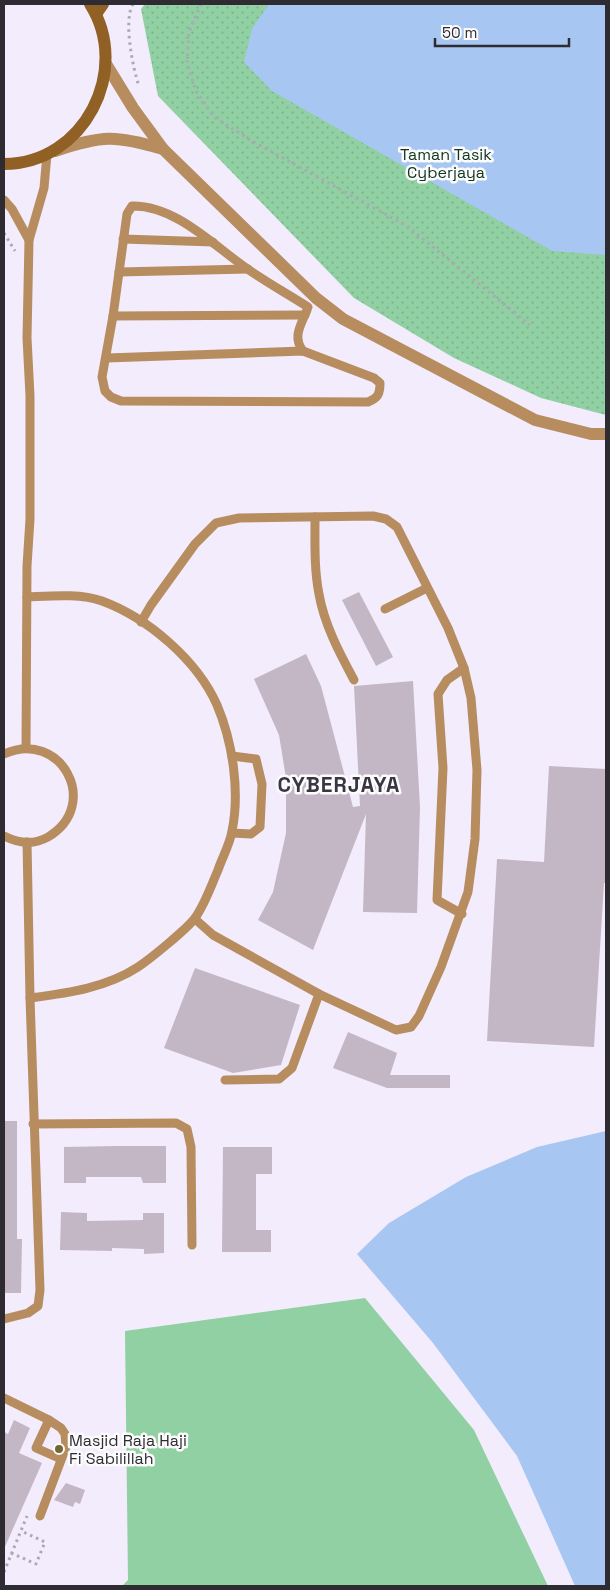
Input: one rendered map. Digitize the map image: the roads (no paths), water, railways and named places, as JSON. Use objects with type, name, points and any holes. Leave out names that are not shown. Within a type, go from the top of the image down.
[{"type":"main road","points":[[4,164],[27,162],[51,152],[75,134],[92,114],[102,90],[106,64],[104,38],[96,7]]},
{"type":"street","points":[[106,64],[133,108],[163,149],[310,307],[343,319],[536,420],[591,434],[606,434]]},
{"type":"street","points":[[51,152],[90,139],[109,138],[128,138],[163,149]]},
{"type":"lane","points":[[26,748],[27,597],[30,519],[30,396],[27,338],[29,240],[44,188],[51,152]]},
{"type":"lane","points":[[4,200],[12,209],[29,240]]},
{"type":"lane","points":[[107,358],[303,351],[374,378],[380,383],[380,392],[376,399],[368,402],[121,401],[111,397],[105,391],[102,377],[107,358],[127,214],[132,206],[142,206],[176,218],[213,242],[248,269],[310,307]]},
{"type":"lane","points":[[123,240],[213,242]]},
{"type":"lane","points":[[119,272],[248,269]]},
{"type":"lane","points":[[113,316],[310,307]]},
{"type":"lane","points":[[303,351],[298,344],[297,334],[310,307]]},
{"type":"lane","points":[[141,622],[150,605],[195,544],[216,523],[239,518],[373,516],[386,519],[397,527],[448,628],[464,668],[472,708],[478,770],[475,839],[468,892],[462,914],[441,967],[419,1016],[411,1027],[396,1030],[319,994],[213,935],[195,919]]},
{"type":"lane","points":[[315,517],[314,556],[319,596],[330,630],[354,680]]},
{"type":"lane","points":[[385,609],[428,588]]},
{"type":"lane","points":[[27,597],[82,597],[101,600],[141,622],[178,651],[201,679],[217,705],[232,756],[234,781],[232,833],[211,888],[195,919],[138,968],[130,972],[105,983],[71,992],[30,998]]},
{"type":"lane","points":[[462,914],[437,900],[443,768],[438,694],[447,680],[464,668]]},
{"type":"lane","points":[[4,754],[26,748],[42,751],[57,759],[67,772],[73,787],[73,804],[67,819],[57,832],[42,840],[26,842],[4,836]]},
{"type":"lane","points":[[232,756],[256,759],[260,766],[262,784],[260,827],[250,834],[232,833]]},
{"type":"lane","points":[[4,1319],[28,1313],[38,1306],[40,1290],[33,1124],[26,842]]},
{"type":"lane","points":[[225,1080],[279,1079],[292,1068],[319,994]]},
{"type":"lane","points":[[33,1124],[176,1123],[187,1129],[191,1147],[192,1245]]},
{"type":"lane","points":[[4,1398],[49,1420],[61,1428],[65,1434],[66,1447],[40,1516]]},
{"type":"lane","points":[[49,1420],[36,1448],[61,1459]]},
{"type":"water","points":[[269,4],[606,4],[606,255],[552,251],[272,91],[244,62],[252,29]]},
{"type":"water","points":[[606,1131],[606,1586],[575,1586],[517,1456],[433,1343],[357,1254],[389,1223],[466,1177],[537,1147]]},
{"type":"place","name":"Masjid Raja Haji Fi Sabilillah","points":[[59,1449]]},
{"type":"district","name":"CYBERJAYA","points":[[339,784]]},
{"type":"park label","name":"Taman Tasik Cyberjaya","points":[[446,163]]}]
